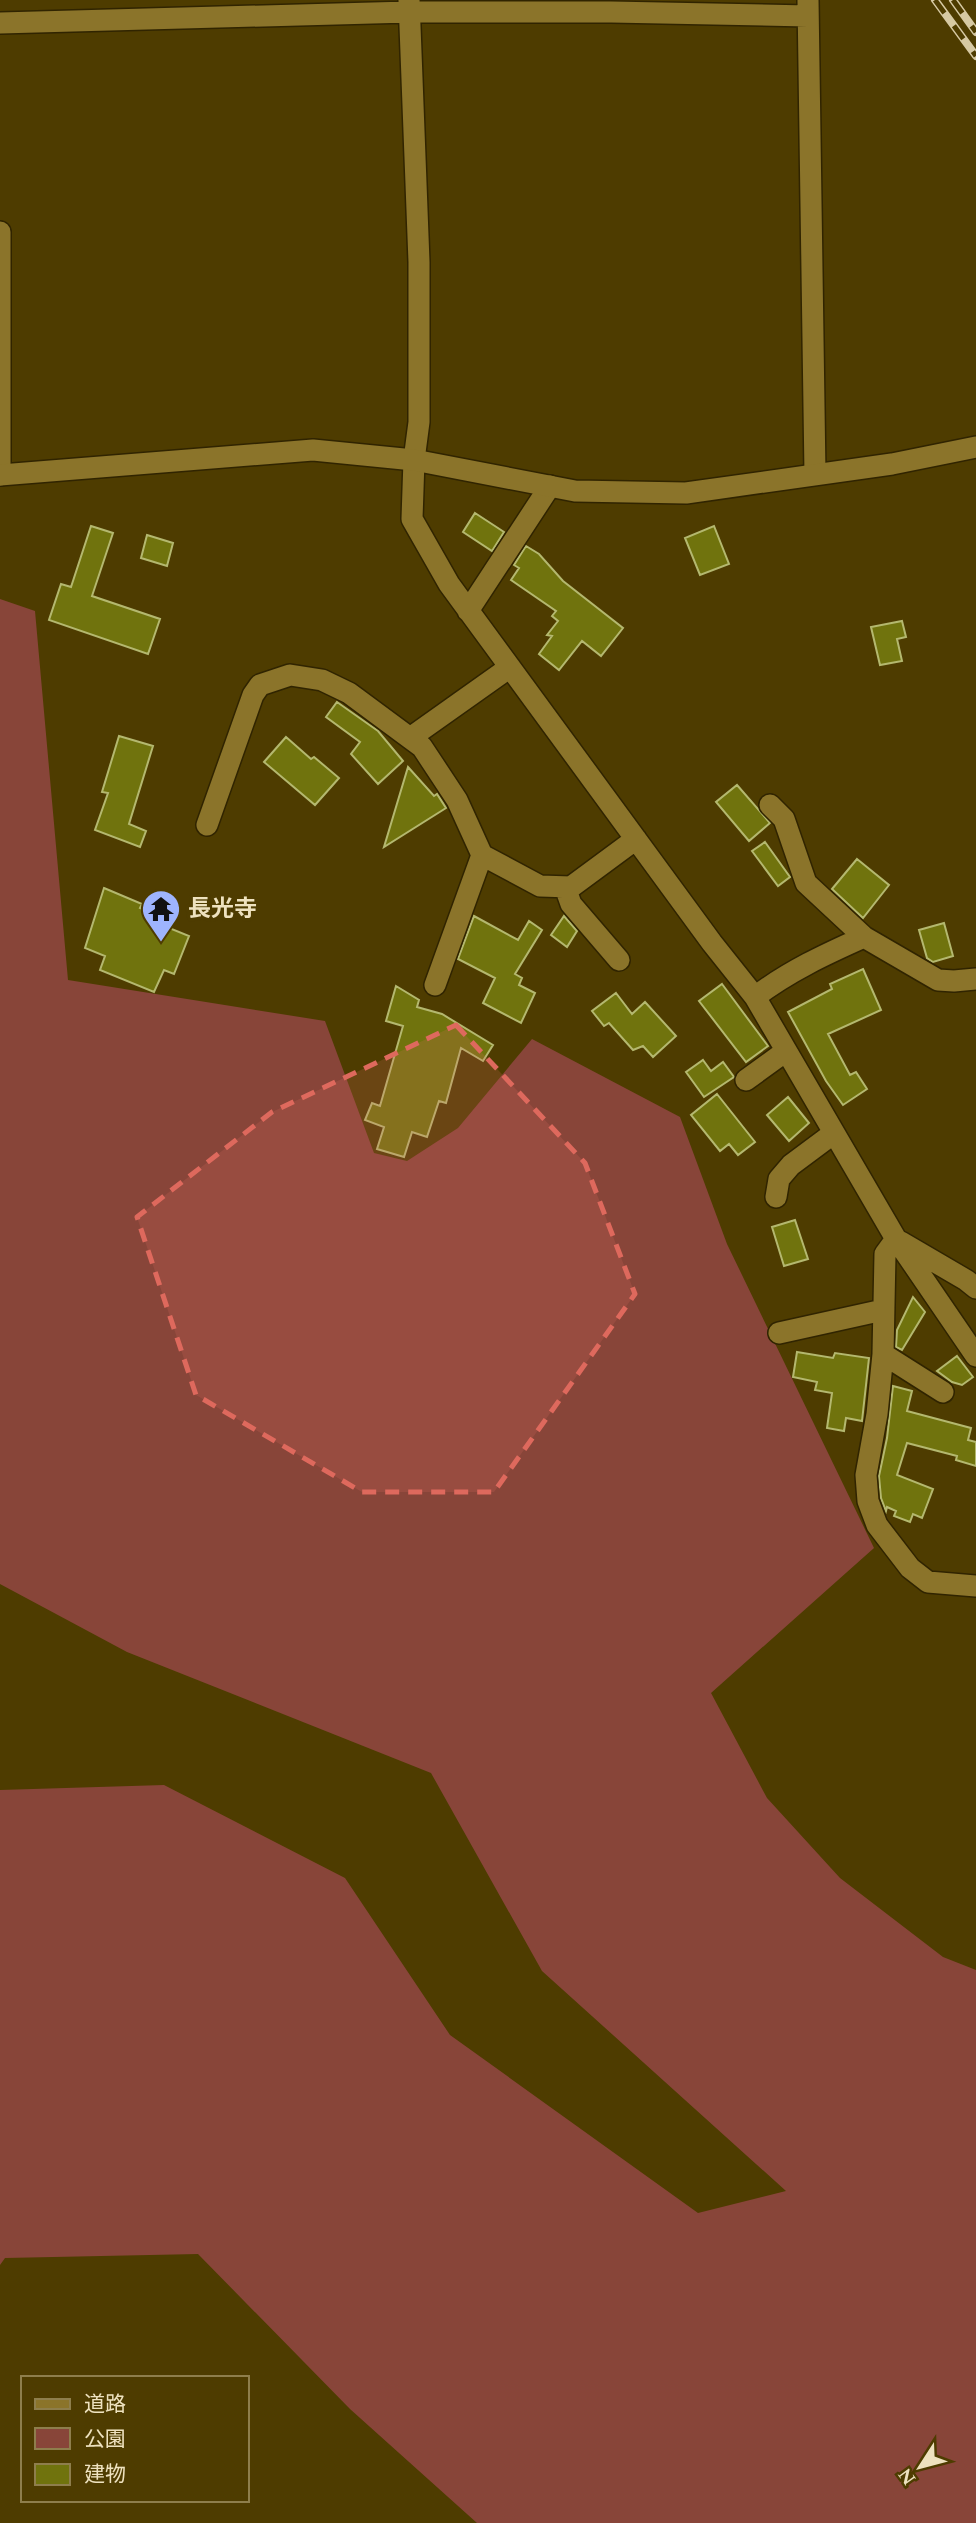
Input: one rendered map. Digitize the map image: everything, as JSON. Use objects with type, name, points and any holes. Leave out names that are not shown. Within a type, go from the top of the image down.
[{"type":"street","points":[[409,6],[419,262],[419,422],[414,460],[412,519],[449,584],[468,611],[755,997],[896,1239],[976,1356]]},
{"type":"street","points":[[0,23],[409,6],[611,12],[808,8],[815,474]]},
{"type":"street","points":[[0,232],[0,475],[313,450],[414,460],[576,491],[687,493],[892,464],[976,447]]},
{"type":"street","points":[[468,611],[550,486]]},
{"type":"street","points":[[410,738],[510,667]]},
{"type":"street","points":[[207,825],[253,695],[260,685],[290,675],[322,680],[349,693],[422,747],[457,800],[482,855],[540,886],[571,887],[636,839]]},
{"type":"street","points":[[770,805],[784,819],[806,883],[864,937],[938,980],[976,979]]},
{"type":"street","points":[[435,985],[482,855]]},
{"type":"street","points":[[565,887],[571,904],[620,960]]},
{"type":"street","points":[[755,997],[822,955],[864,937]]},
{"type":"street","points":[[746,1080],[786,1051]]},
{"type":"street","points":[[776,1197],[779,1179],[791,1165],[834,1133]]},
{"type":"street","points":[[896,1239],[976,1288]]},
{"type":"street","points":[[896,1239],[885,1254],[883,1354],[877,1414],[866,1475],[868,1501],[877,1525],[910,1568],[928,1582],[976,1586]]},
{"type":"street","points":[[779,1333],[883,1310]]},
{"type":"street","points":[[883,1354],[943,1392]]},
{"type":"highlighted area","points":[[456,1025],[585,1163],[635,1294],[494,1492],[362,1492],[196,1395],[137,1217],[272,1112]]},
{"type":"green space","points":[[0,599],[35,611],[68,980],[325,1021],[374,1153],[407,1161],[458,1128],[532,1039],[680,1117],[727,1244],[874,1548],[711,1693],[767,1798],[840,1878],[943,1957],[976,1970],[976,2523],[477,2523],[350,2409],[198,2254],[5,2258],[0,2265],[0,1790],[164,1785],[345,1878],[450,2035],[698,2213],[786,2191],[542,1971],[431,1773],[127,1652],[0,1584]]},
{"type":"building","points":[[475,513],[504,532],[492,551],[463,532]]},
{"type":"building","points":[[91,526],[113,533],[92,596],[160,619],[148,654],[49,620],[61,584],[71,587]]},
{"type":"building","points":[[714,526],[729,564],[700,575],[685,538]]},
{"type":"building","points":[[147,535],[173,543],[167,566],[141,558]]},
{"type":"building","points":[[526,546],[539,554],[563,581],[623,628],[601,656],[582,641],[559,670],[539,654],[552,636],[547,635],[558,621],[552,616],[556,611],[511,580],[519,568],[514,565]]},
{"type":"building","points":[[902,621],[906,637],[897,639],[902,661],[880,665],[871,627]]},
{"type":"building","points":[[337,702],[378,731],[403,761],[378,784],[351,754],[360,742],[326,717]]},
{"type":"building","points":[[119,736],[153,746],[129,824],[146,831],[140,847],[95,830],[108,793],[102,792]]},
{"type":"building","points":[[286,737],[311,759],[314,757],[339,778],[315,805],[264,762]]},
{"type":"building","points":[[408,767],[434,796],[437,794],[446,808],[384,847]]},
{"type":"building","points":[[737,785],[770,823],[749,841],[716,802]]},
{"type":"building","points":[[765,842],[790,877],[778,886],[752,851]]},
{"type":"building","points":[[857,859],[889,885],[863,918],[832,889]]},
{"type":"building","name":"長光寺","points":[[104,888],[142,904],[140,908],[150,912],[147,919],[189,936],[174,974],[164,970],[154,992],[100,970],[105,956],[85,948]]},
{"type":"building","points":[[474,916],[518,940],[529,921],[542,930],[515,974],[522,978],[519,985],[535,993],[521,1023],[483,1003],[495,978],[458,959]]},
{"type":"building","points":[[564,916],[577,931],[567,947],[551,935]]},
{"type":"building","points":[[944,923],[953,956],[933,962],[927,958],[919,930]]},
{"type":"building","points":[[863,969],[881,1010],[828,1034],[850,1075],[856,1072],[867,1089],[843,1105],[826,1081],[788,1012],[832,989],[830,984]]},
{"type":"building","points":[[722,984],[768,1046],[746,1062],[699,1001]]},
{"type":"building","points":[[396,986],[419,1000],[417,1007],[442,1014],[493,1045],[483,1061],[461,1048],[446,1103],[439,1101],[427,1137],[412,1132],[404,1157],[377,1149],[384,1127],[365,1120],[372,1103],[380,1106],[403,1026],[386,1021]]},
{"type":"building","points":[[616,993],[632,1014],[645,1002],[676,1036],[653,1057],[643,1046],[633,1050],[609,1023],[604,1026],[592,1011]]},
{"type":"building","points":[[703,1060],[711,1071],[723,1062],[734,1077],[704,1097],[686,1072]]},
{"type":"building","points":[[717,1094],[755,1142],[738,1155],[729,1144],[720,1151],[691,1115]]},
{"type":"building","points":[[788,1097],[809,1123],[789,1141],[767,1115]]},
{"type":"building","points":[[795,1220],[808,1259],[784,1266],[772,1227]]},
{"type":"building","points":[[913,1297],[925,1312],[902,1350],[896,1347],[897,1330]]},
{"type":"building","points":[[797,1352],[833,1358],[835,1353],[869,1358],[862,1421],[846,1418],[844,1431],[827,1428],[832,1393],[815,1390],[817,1382],[793,1377]]},
{"type":"building","points":[[957,1356],[973,1377],[962,1385],[952,1382],[937,1371]]},
{"type":"building","points":[[893,1386],[912,1391],[907,1411],[971,1428],[968,1440],[976,1442],[976,1466],[956,1460],[957,1456],[907,1443],[897,1475],[933,1489],[922,1518],[913,1514],[910,1522],[894,1516],[896,1511],[887,1507],[886,1511],[881,1498],[879,1476]]},
{"type":"railway","points":[[935,0],[976,56]]},
{"type":"railway","points":[[953,0],[976,32]]},
{"type":"place","name":"長光寺","points":[[161,943]]}]
